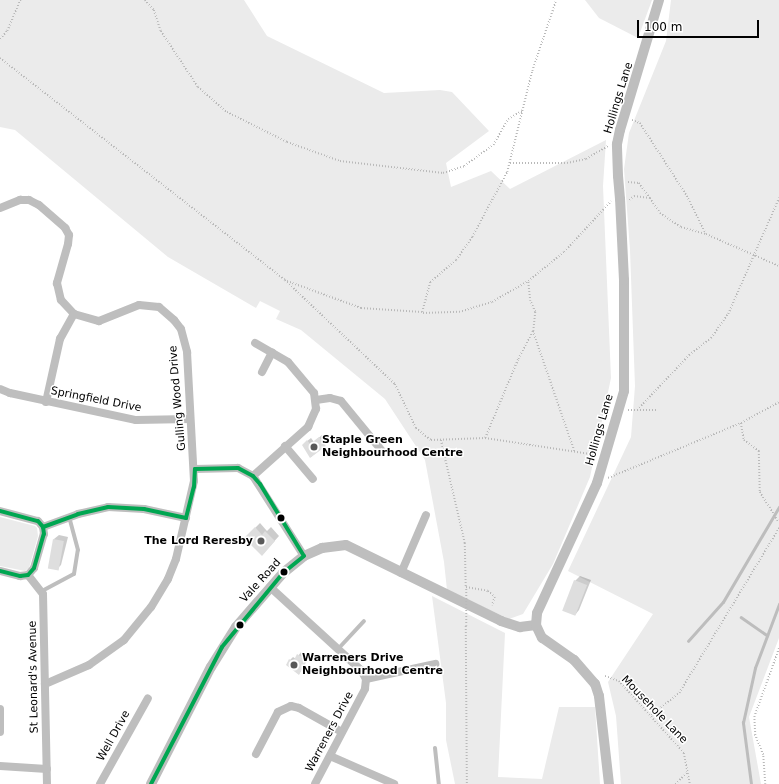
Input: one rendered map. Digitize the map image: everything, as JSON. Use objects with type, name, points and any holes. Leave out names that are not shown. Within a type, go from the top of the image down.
[{"type":"street","name":"Hollings Lane","points":[[536,625],[537,613],[597,483],[620,409],[624,391],[624,280],[618,176],[618,144],[624,118],[659,0]]},
{"type":"street","points":[[0,208],[20,200],[29,200],[39,205],[66,228],[68,244],[57,283],[61,300],[74,314],[60,339],[46,402]]},
{"type":"street","name":"Gulling Wood Drive","points":[[45,684],[89,665],[111,651],[136,629],[168,578],[176,559],[194,487],[195,469],[185,340],[180,329],[167,312],[150,305],[138,305],[99,321],[74,314]]},
{"type":"street","points":[[252,476],[308,426],[316,409],[316,400],[309,386],[288,362],[255,343]]},
{"type":"street","points":[[262,372],[272,352]]},
{"type":"street","name":"Springfield Drive","points":[[0,389],[46,402],[136,420],[190,419]]},
{"type":"street","points":[[316,400],[330,398],[341,401],[382,451]]},
{"type":"street","points":[[285,446],[313,479]]},
{"type":"street","points":[[195,469],[238,468],[252,476],[304,556]]},
{"type":"street","points":[[43,526],[108,507],[144,509],[186,518]]},
{"type":"street","points":[[0,511],[38,521],[43,526],[44,534],[34,568],[28,575],[20,576],[0,571]]},
{"type":"street","points":[[401,573],[426,514]]},
{"type":"street","name":"Vale Road","points":[[151,784],[222,647],[282,573],[304,556],[334,545],[346,545],[490,616],[520,627],[536,625]]},
{"type":"street","points":[[28,575],[42,591]]},
{"type":"street","points":[[270,587],[362,670],[366,679],[435,664]]},
{"type":"street","name":"St Leonard's Avenue","points":[[42,591],[47,784]]},
{"type":"street","points":[[536,625],[542,638],[574,660],[595,684],[601,710],[609,784]]},
{"type":"street","name":"Warreners Drive","points":[[315,784],[365,689],[366,679]]},
{"type":"street","name":"Well Drive","points":[[100,784],[148,698]]},
{"type":"street","points":[[256,754],[278,712],[291,706],[299,708],[342,732]]},
{"type":"street","points":[[0,709],[0,732]]},
{"type":"street","points":[[330,756],[394,784]]},
{"type":"street","points":[[0,766],[47,769]]},
{"type":"lane","points":[[42,591],[74,574],[78,550],[69,518]]},
{"type":"lane","points":[[338,649],[364,621]]},
{"type":"lane","points":[[435,748],[439,784]]},
{"type":"path","points":[[0,39],[7,31],[20,0]]},
{"type":"path","points":[[145,0],[154,10],[160,31],[198,87],[227,112],[287,142],[340,161],[443,173],[464,166],[493,144],[508,119],[522,112]]},
{"type":"path","points":[[422,312],[430,282],[456,260],[472,237],[509,163],[532,71],[556,0]]},
{"type":"path","points":[[0,58],[285,280],[395,384],[416,428],[431,440],[485,438],[606,456]]},
{"type":"path","points":[[624,118],[640,123],[687,196],[706,234]]},
{"type":"path","points":[[509,163],[567,164],[586,159],[604,146],[618,144]]},
{"type":"path","points":[[285,280],[361,308],[422,312],[459,312],[492,302],[528,281],[564,252],[620,199],[629,180],[639,183],[660,213],[681,227],[706,234],[755,257],[779,266]]},
{"type":"path","points":[[620,199],[634,196],[650,198]]},
{"type":"path","points":[[637,410],[689,355],[711,338],[728,314],[755,257],[779,198]]},
{"type":"path","points":[[485,438],[518,359],[533,331],[535,312],[530,301],[528,281]]},
{"type":"path","points":[[533,331],[575,452]]},
{"type":"path","points":[[597,483],[741,423],[779,402]]},
{"type":"path","points":[[620,409],[657,410]]},
{"type":"path","points":[[741,423],[744,440],[758,450],[760,492],[777,516],[779,522]]},
{"type":"path","points":[[441,440],[466,543],[467,784]]},
{"type":"path","points":[[650,715],[679,693],[779,528]]},
{"type":"path","points":[[466,587],[488,591],[495,597],[490,616]]},
{"type":"path","points":[[765,784],[763,755],[755,735],[754,717],[779,648]]},
{"type":"path","name":"Mousehole Lane","points":[[605,676],[619,680],[684,753],[690,784]]},
{"type":"path","points":[[675,784],[687,773]]},
{"type":"shaded area","points":[[0,0],[244,0],[267,36],[384,93],[440,90],[452,92],[489,131],[446,163],[451,187],[491,171],[510,189],[606,140],[603,186],[611,378],[590,477],[553,564],[523,614],[509,619],[447,590],[444,562],[425,460],[385,399],[301,330],[276,319],[280,311],[260,301],[256,308],[168,257],[15,130],[0,127]]},
{"type":"shaded area","points":[[585,0],[652,0],[638,38],[599,18]]},
{"type":"shaded area","points":[[671,0],[779,0],[779,638],[749,717],[761,784],[621,784],[616,716],[608,682],[653,614],[568,571],[631,437],[635,386],[630,250],[624,169],[629,133],[666,41]]},
{"type":"shaded area","points":[[0,517],[35,526],[37,528],[38,536],[29,568],[25,571],[0,566]]},
{"type":"shaded area","points":[[432,596],[505,633],[498,777],[542,779],[559,707],[595,707],[600,784],[455,784],[446,740],[446,703]]},
{"type":"building","name":"Staple Green Neighbourhood Centre","points":[[319,437],[326,446],[310,458],[302,445],[307,440],[310,444]]},
{"type":"building","name":"The Lord Reresby","points":[[255,527],[262,535],[265,531],[275,541],[262,556],[244,538]]},
{"type":"building","points":[[53,539],[64,541],[59,570],[48,569]]},
{"type":"building","points":[[574,580],[587,585],[575,616],[562,611]]},
{"type":"building","name":"Warreners Drive Neighbourhood Centre","points":[[297,654],[307,660],[299,675],[286,665],[289,659],[293,662]]},
{"type":"waterway","points":[[688,641],[723,602],[779,507]]},
{"type":"waterway","points":[[751,784],[743,723],[755,668],[779,604]]},
{"type":"waterway","points":[[741,617],[767,635]]},
{"type":"transit line","points":[[0,571],[20,576],[28,575],[34,568],[44,534],[43,527],[78,514],[108,507],[144,509],[186,518],[194,487],[195,469],[238,468],[253,476],[260,484],[304,556],[283,573],[222,647],[151,784]]},
{"type":"transit line","points":[[0,511],[38,521],[43,527]]},
{"type":"place","name":"Staple Green Neighbourhood Centre","points":[[314,447]]},
{"type":"place","name":"The Lord Reresby","points":[[261,541]]},
{"type":"place","name":"Warreners Drive Neighbourhood Centre","points":[[294,665]]}]
